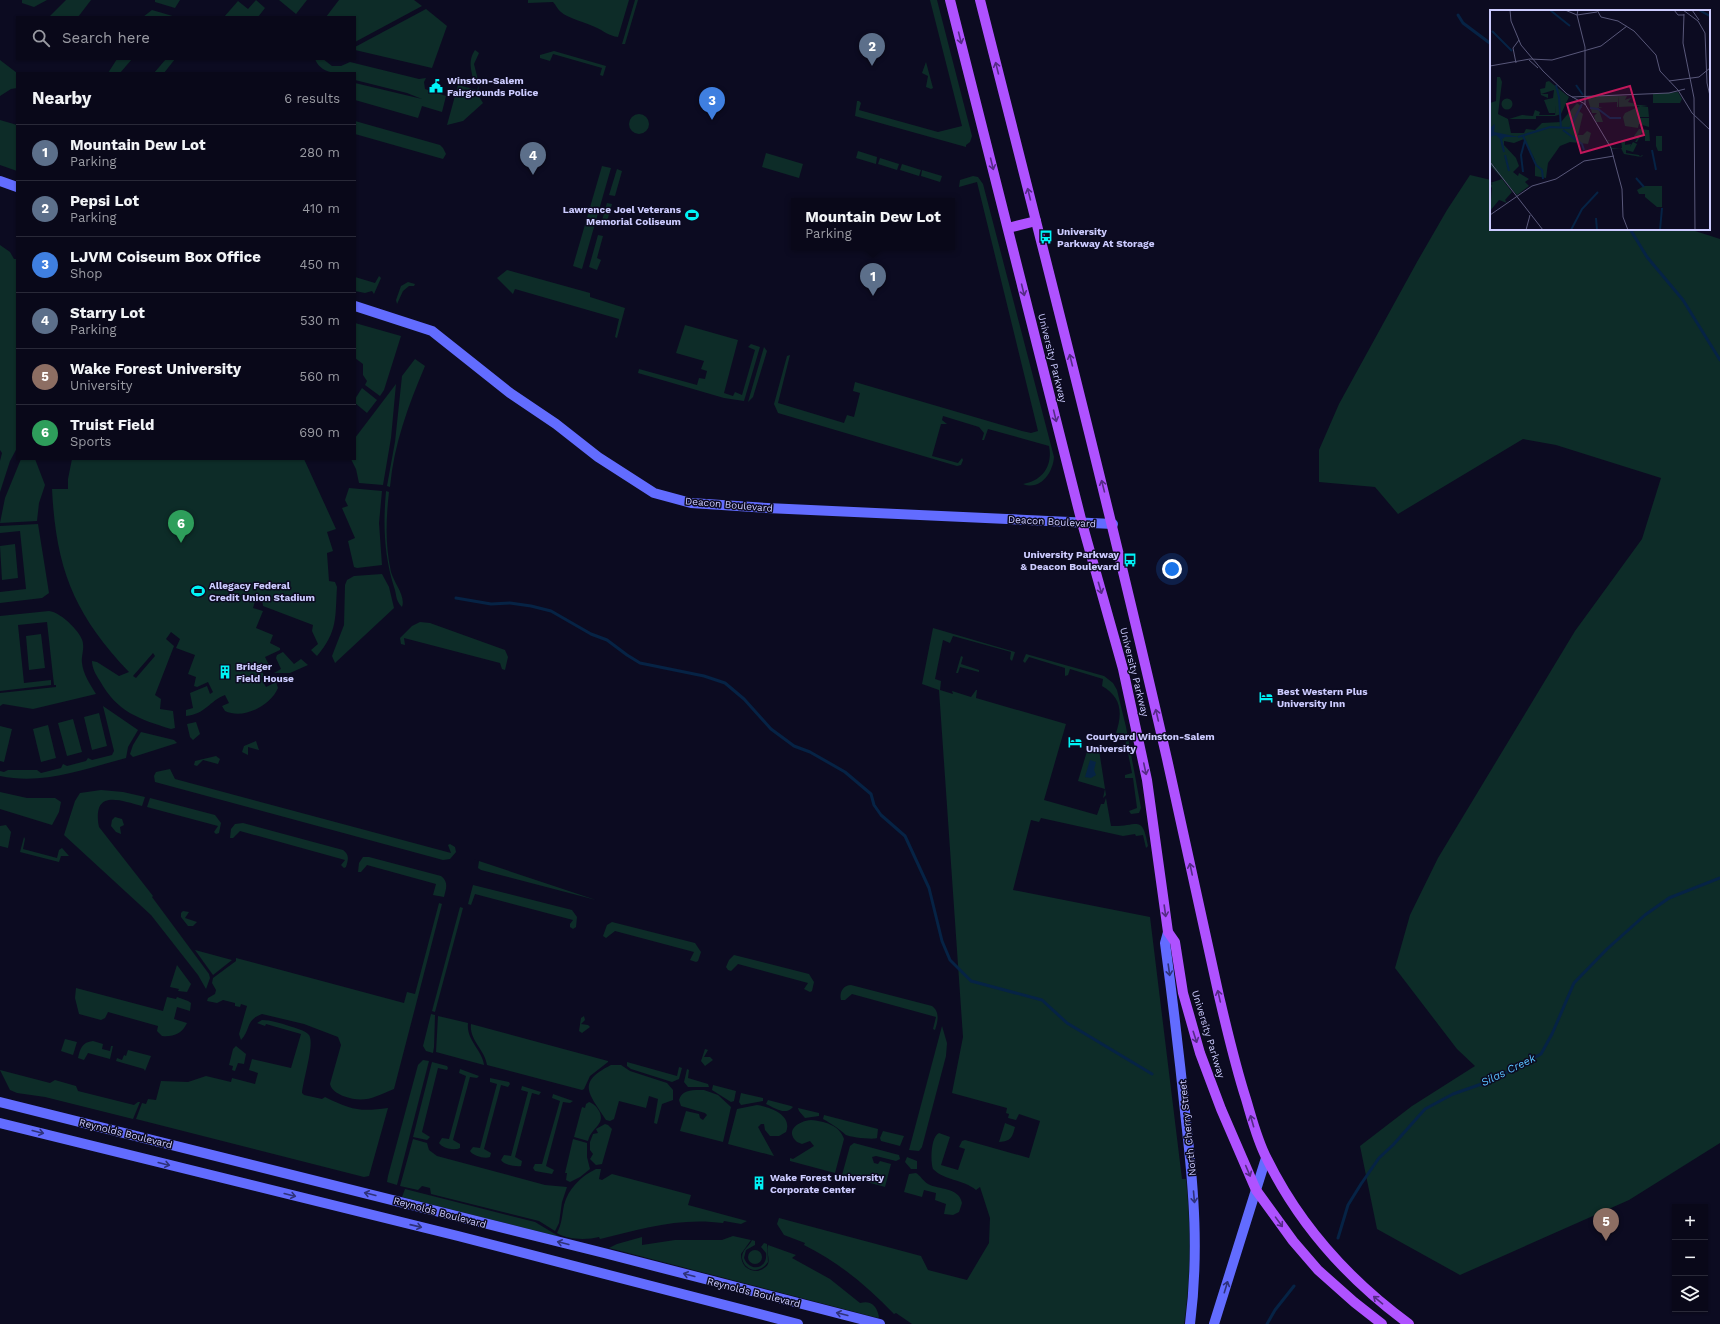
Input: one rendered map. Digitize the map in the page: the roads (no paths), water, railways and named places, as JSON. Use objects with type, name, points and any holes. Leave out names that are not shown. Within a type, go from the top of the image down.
[{"type":"main road","name":"University Parkway","points":[[950,0],[1082,523],[1123,669],[1144,765],[1168,932],[1175,942],[1183,993],[1200,1053],[1221,1109],[1256,1190],[1293,1241],[1318,1270],[1354,1302],[1382,1324]]},
{"type":"main road","name":"University Parkway","points":[[980,0],[1113,524],[1168,763],[1231,1051],[1255,1130],[1266,1158],[1302,1217],[1335,1260],[1375,1298],[1409,1324]]},
{"type":"main road","points":[[0,181],[16,187]]},
{"type":"main road","points":[[1008,228],[1036,221]]},
{"type":"main road","name":"Deacon Boulevard","points":[[356,306],[432,331],[510,393],[556,424],[598,457],[654,493],[691,503],[759,508],[1113,524]]},
{"type":"main road","name":"North Cherry Street","points":[[1168,932],[1165,943],[1178,1035],[1194,1199],[1196,1244],[1194,1290],[1190,1324]]},
{"type":"main road","name":"Reynolds Boulevard","points":[[0,1102],[604,1253],[880,1324]]},
{"type":"main road","name":"Reynolds Boulevard","points":[[0,1123],[458,1236],[798,1324]]},
{"type":"main road","points":[[1214,1324],[1266,1158]]},
{"type":"water","points":[[1090,760],[1096,762],[1094,770],[1096,775],[1091,778],[1085,777]]},
{"type":"waterway","points":[[1458,15],[1463,23],[1490,43]]},
{"type":"waterway","points":[[1631,230],[1647,257],[1683,300],[1720,360]]},
{"type":"waterway","points":[[456,598],[491,604],[510,603],[551,611],[591,634],[607,640],[640,663],[704,676],[725,683],[744,699],[771,729],[794,746],[810,752],[845,772],[871,794],[874,805],[881,815],[905,836],[929,888],[942,941],[950,960],[971,981],[1042,1000],[1067,1023],[1152,1074]]},
{"type":"waterway","name":"Silas Creek","points":[[1338,1238],[1348,1205],[1361,1184],[1379,1158],[1393,1145],[1425,1109],[1453,1094],[1493,1080],[1541,1054],[1552,1034],[1574,983],[1607,949],[1645,915],[1669,898],[1720,878]]},
{"type":"waterway","name":"Silas Creek","points":[[1267,1324],[1275,1310],[1294,1286]]},
{"type":"place","name":"Pepsi Lot","points":[[872,66]]},
{"type":"place","name":"Winston-Salem Fairgrounds Police","points":[[436,86]]},
{"type":"place","name":"LJVM Coiseum Box Office","points":[[712,120]]},
{"type":"place","name":"Starry Lot","points":[[533,175]]},
{"type":"place","name":"Lawrence Joel Veterans Memorial Coliseum","points":[[692,215]]},
{"type":"place","name":"University Parkway At Storage","points":[[1046,237]]},
{"type":"place","name":"Mountain Dew Lot","points":[[873,296]]},
{"type":"place","name":"Truist Field","points":[[181,543]]},
{"type":"place","name":"University Parkway & Deacon Boulevard","points":[[1130,560]]},
{"type":"place","name":"Allegacy Federal Credit Union Stadium","points":[[198,591]]},
{"type":"place","name":"Bridger Field House","points":[[225,672]]},
{"type":"place","name":"Best Western Plus University Inn","points":[[1266,697]]},
{"type":"place","name":"Courtyard Winston-Salem University","points":[[1075,742]]},
{"type":"place","name":"Wake Forest University Corporate Center","points":[[759,1183]]},
{"type":"place","name":"Wake Forest University","points":[[1606,1241]]}]
